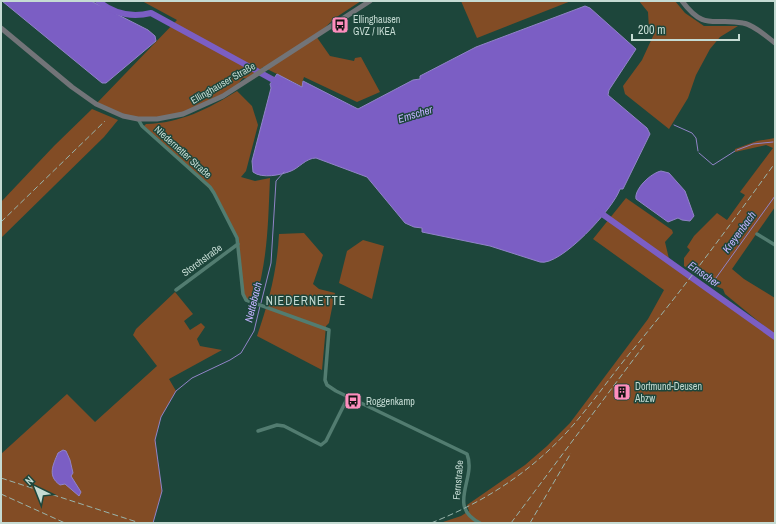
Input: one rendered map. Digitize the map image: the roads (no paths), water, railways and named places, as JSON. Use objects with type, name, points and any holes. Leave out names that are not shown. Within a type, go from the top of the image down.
[{"type":"main road","name":"Ellinghauser Straße","points":[[1,28],[89,100],[112,112],[138,119],[157,119],[187,113],[222,96],[369,1]]},
{"type":"main road","points":[[682,1],[703,20],[713,23],[744,23],[775,43]]},
{"type":"street","name":"Niedernetter Straße","points":[[138,119],[142,126],[210,187],[236,234],[243,294],[246,300],[329,330],[325,380],[331,389],[467,454]]},
{"type":"street","points":[[757,234],[775,245]]},
{"type":"street","name":"Storchstraße","points":[[176,290],[238,244]]},
{"type":"street","points":[[258,431],[277,425],[284,426],[321,445],[326,441],[348,397]]},
{"type":"street","name":"Fernstraße","points":[[467,454],[468,463],[464,508],[468,515],[480,523]]},
{"type":"water","points":[[2,1],[91,1],[148,30],[155,36],[156,41],[106,83],[102,83]]},
{"type":"water","points":[[585,6],[590,8],[636,49],[609,90],[608,95],[647,128],[650,134],[623,189],[620,189],[616,198],[608,209],[573,246],[549,261],[540,262],[490,246],[422,232],[422,228],[414,227],[405,223],[367,177],[316,158],[312,158],[294,170],[282,174],[266,176],[253,172],[252,161],[271,88],[270,84],[277,74],[302,87],[303,81],[358,109],[413,80],[420,79],[420,76],[476,47]]},
{"type":"water","points":[[661,171],[669,173],[685,191],[694,216],[690,221],[678,218],[668,222],[636,199],[640,186],[648,178]]},
{"type":"water","points":[[63,450],[66,451],[70,460],[73,473],[71,476],[81,492],[79,496],[65,484],[60,485],[56,482],[52,474],[54,462],[58,453]]},
{"type":"waterway","name":"Emscher","points":[[98,1],[110,9],[123,14],[137,15],[151,13],[279,83]]},
{"type":"waterway","points":[[674,125],[692,133],[696,138],[698,151]]},
{"type":"waterway","points":[[737,150],[753,144],[773,142]]},
{"type":"waterway","points":[[699,153],[713,165],[735,151]]},
{"type":"waterway","name":"Nettebach","points":[[261,303],[271,263],[276,181],[284,172]]},
{"type":"waterway","name":"Kreyenbach","points":[[716,278],[775,196]]},
{"type":"waterway","name":"Emscher","points":[[598,211],[775,337]]},
{"type":"waterway","name":"Nettebach","points":[[153,523],[162,491],[155,440],[161,417],[176,391],[192,378],[230,360],[241,353],[254,331],[260,306]]},
{"type":"railway","points":[[1,222],[105,121]]},
{"type":"railway","points":[[431,523],[486,497],[503,486],[536,462],[566,433],[583,414],[686,283],[775,163]]},
{"type":"railway","points":[[511,523],[645,344]]},
{"type":"railway","points":[[530,523],[571,453]]},
{"type":"railway","points":[[1,478],[140,523]]},
{"type":"railway","points":[[1,494],[65,523]]},
{"type":"place","name":"Ellinghausen GVZ / IKEA","points":[[340,25]]},
{"type":"place","name":"Dortmund-Deusen Abzw","points":[[622,392]]},
{"type":"place","name":"Roggenkamp","points":[[353,401]]},
{"type":"district","name":"NIEDERNETTE","points":[[306,301]]}]
